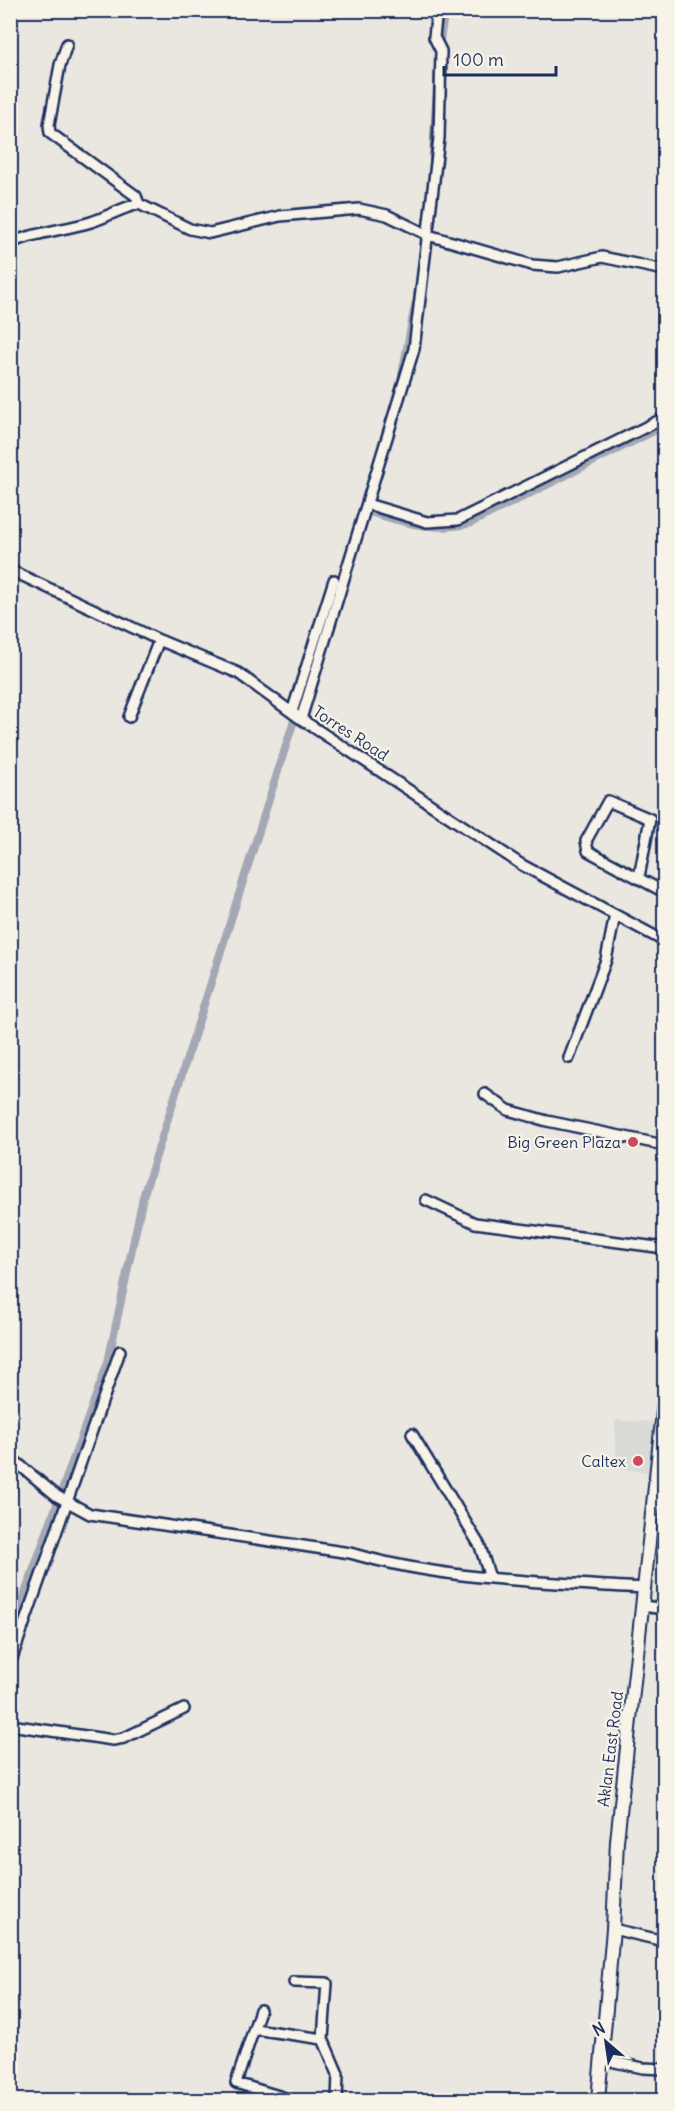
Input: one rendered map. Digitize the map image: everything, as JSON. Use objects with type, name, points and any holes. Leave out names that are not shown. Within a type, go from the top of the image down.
[{"type":"main road","name":"Aklan East Road","points":[[598,2100],[613,1929],[616,1841],[664,1402]]},
{"type":"street","points":[[296,715],[367,504],[414,349],[439,138],[441,51],[434,37],[437,10]]},
{"type":"street","points":[[67,44],[60,65],[49,125],[50,133],[136,196],[139,204],[190,229],[202,232],[222,230],[280,216],[359,209],[387,215],[428,235],[531,265],[558,267],[602,257],[664,270]]},
{"type":"street","points":[[10,243],[30,235],[60,231],[139,204]]},
{"type":"street","points":[[367,504],[428,522],[458,520],[664,418]]},
{"type":"street","name":"Torres Road","points":[[10,570],[159,640],[238,672],[296,715],[522,865],[664,941]]},
{"type":"street","points":[[296,715],[334,580]]},
{"type":"street","points":[[129,717],[159,640]]},
{"type":"street","points":[[639,877],[650,819],[608,801],[585,847],[588,851],[664,892]]},
{"type":"street","points":[[569,1058],[606,960],[615,915]]},
{"type":"street","points":[[484,1094],[508,1110],[664,1145]]},
{"type":"street","points":[[426,1200],[475,1223],[664,1248]]},
{"type":"street","points":[[10,1664],[63,1500],[120,1351]]},
{"type":"street","points":[[412,1434],[480,1546],[490,1578]]},
{"type":"street","points":[[10,1457],[63,1500],[90,1514],[350,1553],[392,1566],[490,1578],[645,1588]]},
{"type":"street","points":[[643,1606],[664,1609]]},
{"type":"street","points":[[10,1725],[113,1740],[124,1738],[184,1709]]},
{"type":"street","points":[[613,1929],[664,1941]]},
{"type":"street","points":[[294,1982],[327,1983],[324,2039],[340,2080],[337,2100]]},
{"type":"street","points":[[260,2010],[237,2083],[292,2100]]},
{"type":"street","points":[[254,2029],[324,2039]]},
{"type":"street","points":[[601,2059],[643,2068],[664,2069]]},
{"type":"shaded area","points":[[615,1420],[654,1422],[650,1472],[616,1469]]},
{"type":"waterway","points":[[440,40],[445,10]]},
{"type":"waterway","points":[[428,198],[436,48]]},
{"type":"waterway","points":[[402,375],[415,305]]},
{"type":"waterway","points":[[370,512],[420,525],[444,527],[471,523],[664,426]]},
{"type":"waterway","points":[[315,656],[335,594]]},
{"type":"waterway","points":[[10,1635],[108,1362],[143,1197],[297,711]]},
{"type":"place","name":"Big Green Plaza","points":[[633,1142]]},
{"type":"place","name":"Caltex","points":[[638,1461]]}]
